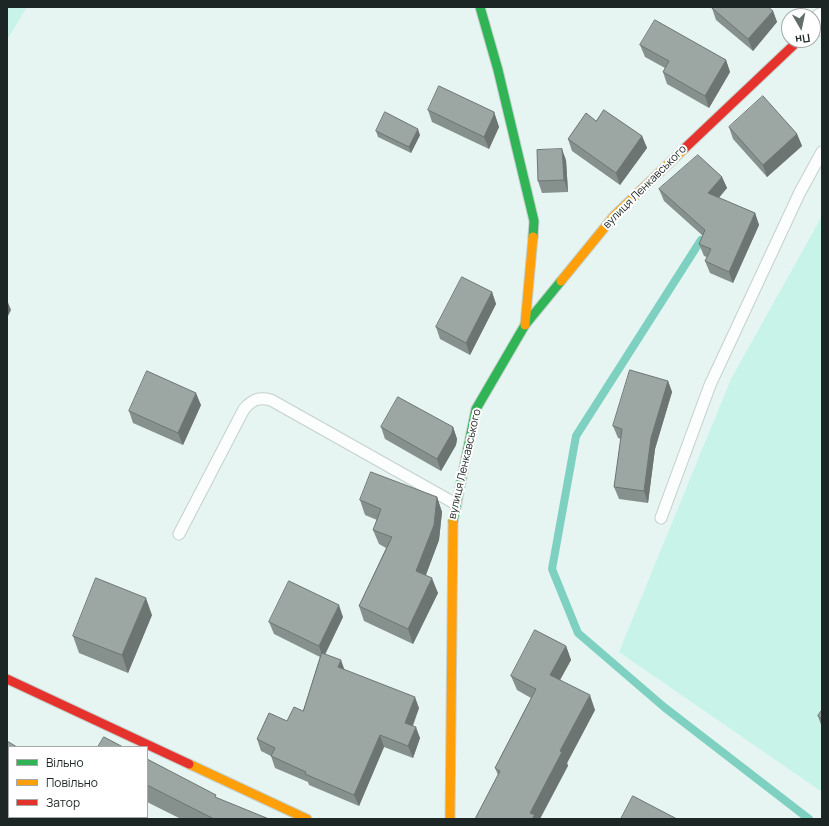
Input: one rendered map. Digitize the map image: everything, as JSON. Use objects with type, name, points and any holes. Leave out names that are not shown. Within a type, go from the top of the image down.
[{"type":"street","points":[[480,7],[498,70],[534,221],[525,325]]},
{"type":"street","name":"вулиця Ленкавського","points":[[450,819],[452,526],[476,409],[525,325],[614,216],[791,48]]},
{"type":"street","points":[[7,679],[307,819]]},
{"type":"lane","points":[[661,518],[710,385],[800,192],[822,152]]},
{"type":"lane","points":[[180,534],[244,409],[251,401],[261,398],[272,400],[456,504]]},
{"type":"green space","points":[[7,7],[27,7],[7,40]]},
{"type":"green space","points":[[822,216],[822,792],[619,652],[731,379]]},
{"type":"building","points":[[768,7],[773,11],[748,39],[712,8]]},
{"type":"building","points":[[655,20],[726,60],[705,96],[663,72],[669,61],[640,45]]},
{"type":"building","points":[[439,86],[494,112],[484,137],[428,110]]},
{"type":"building","points":[[763,96],[797,134],[763,165],[729,127]]},
{"type":"building","points":[[604,110],[642,136],[616,173],[568,139],[586,113],[596,121]]},
{"type":"building","points":[[385,112],[418,129],[409,147],[376,131]]},
{"type":"building","points":[[562,149],[564,180],[538,181],[537,150]]},
{"type":"building","points":[[698,155],[722,177],[708,193],[755,213],[729,272],[705,261],[711,249],[699,244],[705,230],[659,189]]},
{"type":"building","points":[[462,277],[492,292],[466,343],[436,327]]},
{"type":"building","points":[[630,370],[668,381],[651,438],[644,491],[614,487],[622,429],[613,426]]},
{"type":"building","points":[[147,371],[196,393],[178,433],[129,411]]},
{"type":"building","points":[[398,397],[453,427],[452,433],[437,459],[381,427]]},
{"type":"building","points":[[371,472],[437,497],[434,525],[416,571],[432,578],[408,629],[359,606],[392,537],[373,530],[381,509],[360,500]]},
{"type":"building","points":[[96,578],[146,598],[122,655],[73,636]]},
{"type":"building","points":[[289,581],[339,605],[319,646],[269,622]]},
{"type":"building","points":[[535,630],[566,646],[550,675],[590,695],[560,751],[562,752],[530,813],[535,815],[532,819],[475,819],[500,771],[495,768],[536,689],[511,676]]},
{"type":"building","points":[[322,653],[341,660],[338,667],[415,697],[405,723],[416,727],[408,746],[380,735],[354,795],[305,774],[306,772],[271,756],[275,748],[257,739],[269,713],[287,721],[294,707],[303,711]]},
{"type":"building","points":[[822,710],[822,719],[818,716]]},
{"type":"building","points":[[104,737],[121,746],[99,746]]},
{"type":"building","points":[[7,741],[15,746],[8,746],[8,818],[46,818],[7,819]]},
{"type":"building","points":[[148,760],[216,795],[215,797],[269,819],[214,819],[148,786]]},
{"type":"building","points":[[633,796],[677,819],[621,819]]},
{"type":"waterway","points":[[701,240],[576,436],[552,569],[578,633],[664,707],[809,819]]},
{"type":"traffic: fast","points":[[480,7],[498,70],[534,221],[533,237]]},
{"type":"traffic: fast","points":[[453,521],[476,409],[525,325],[561,281]]},
{"type":"traffic: slow","points":[[561,281],[614,216],[685,148]]},
{"type":"traffic: slow","points":[[525,325],[533,237]]},
{"type":"traffic: slow","points":[[450,819],[453,521]]},
{"type":"traffic: slow","points":[[189,764],[307,819]]},
{"type":"traffic: jam","points":[[685,148],[791,48]]},
{"type":"traffic: jam","points":[[7,679],[189,764]]}]
